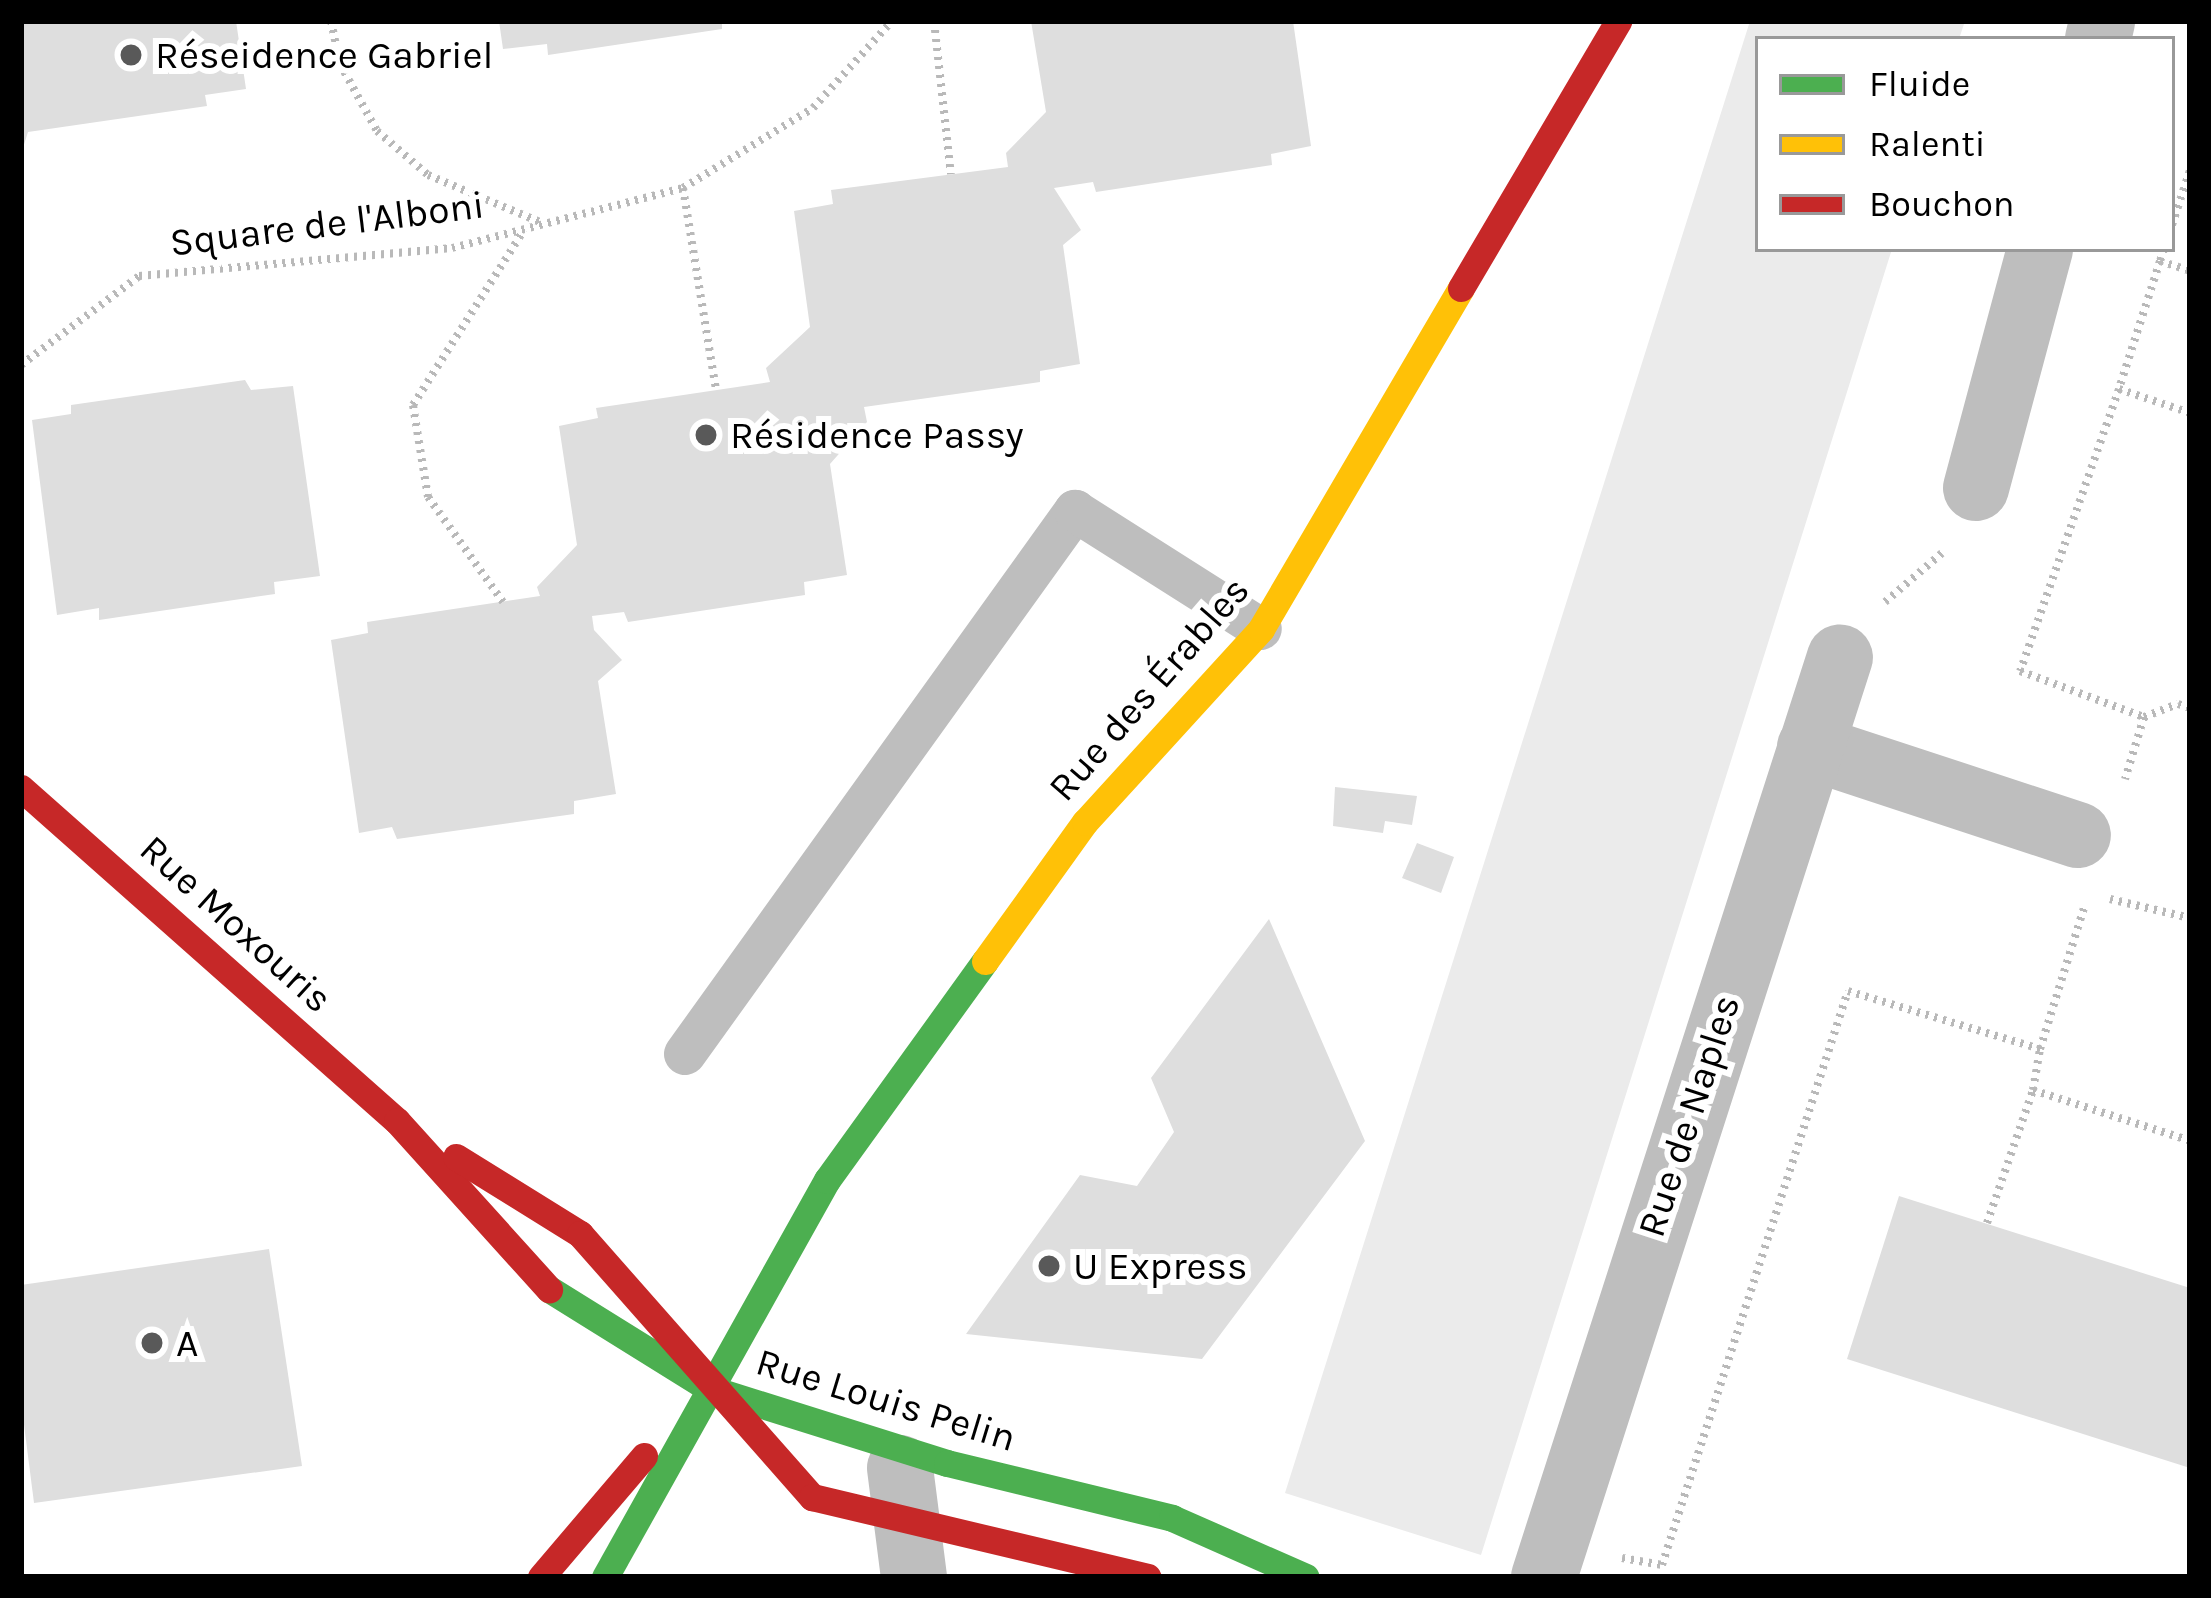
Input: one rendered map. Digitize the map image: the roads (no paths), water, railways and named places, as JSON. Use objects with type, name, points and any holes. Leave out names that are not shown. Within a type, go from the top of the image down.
[{"type":"street","name":"Rue des Érables","points":[[708,1388],[827,1180],[1085,822],[1261,629],[1618,21]]},
{"type":"street","points":[[1976,488],[2039,252]]},
{"type":"street","name":"Rue de Naples","points":[[1549,1562],[1840,656]]},
{"type":"street","points":[[1810,747],[2078,835]]},
{"type":"street","name":"Rue Moxouris","points":[[21,788],[398,1121],[539,1283],[708,1388]]},
{"type":"street","name":"Rue Moxouris","points":[[398,1121],[580,1234],[708,1388]]},
{"type":"street","points":[[541,1577],[559,1548],[708,1388]]},
{"type":"street","points":[[605,1577],[708,1388]]},
{"type":"street","name":"Rue Louis Pelin","points":[[708,1388],[898,1447],[1172,1518],[1306,1577]]},
{"type":"street","name":"Rue Louis Pelin","points":[[708,1388],[812,1497],[910,1551],[1148,1577]]},
{"type":"street","points":[[898,1447],[910,1551]]},
{"type":"lane","points":[[685,1054],[1075,511],[1261,629]]},
{"type":"place","name":"Réseidence Gabriel","points":[[131,55]]},
{"type":"place","name":"Résidence Passy","points":[[706,435]]},
{"type":"place","name":"U Express","points":[[1049,1266]]},
{"type":"place","name":"A","points":[[152,1343]]}]
